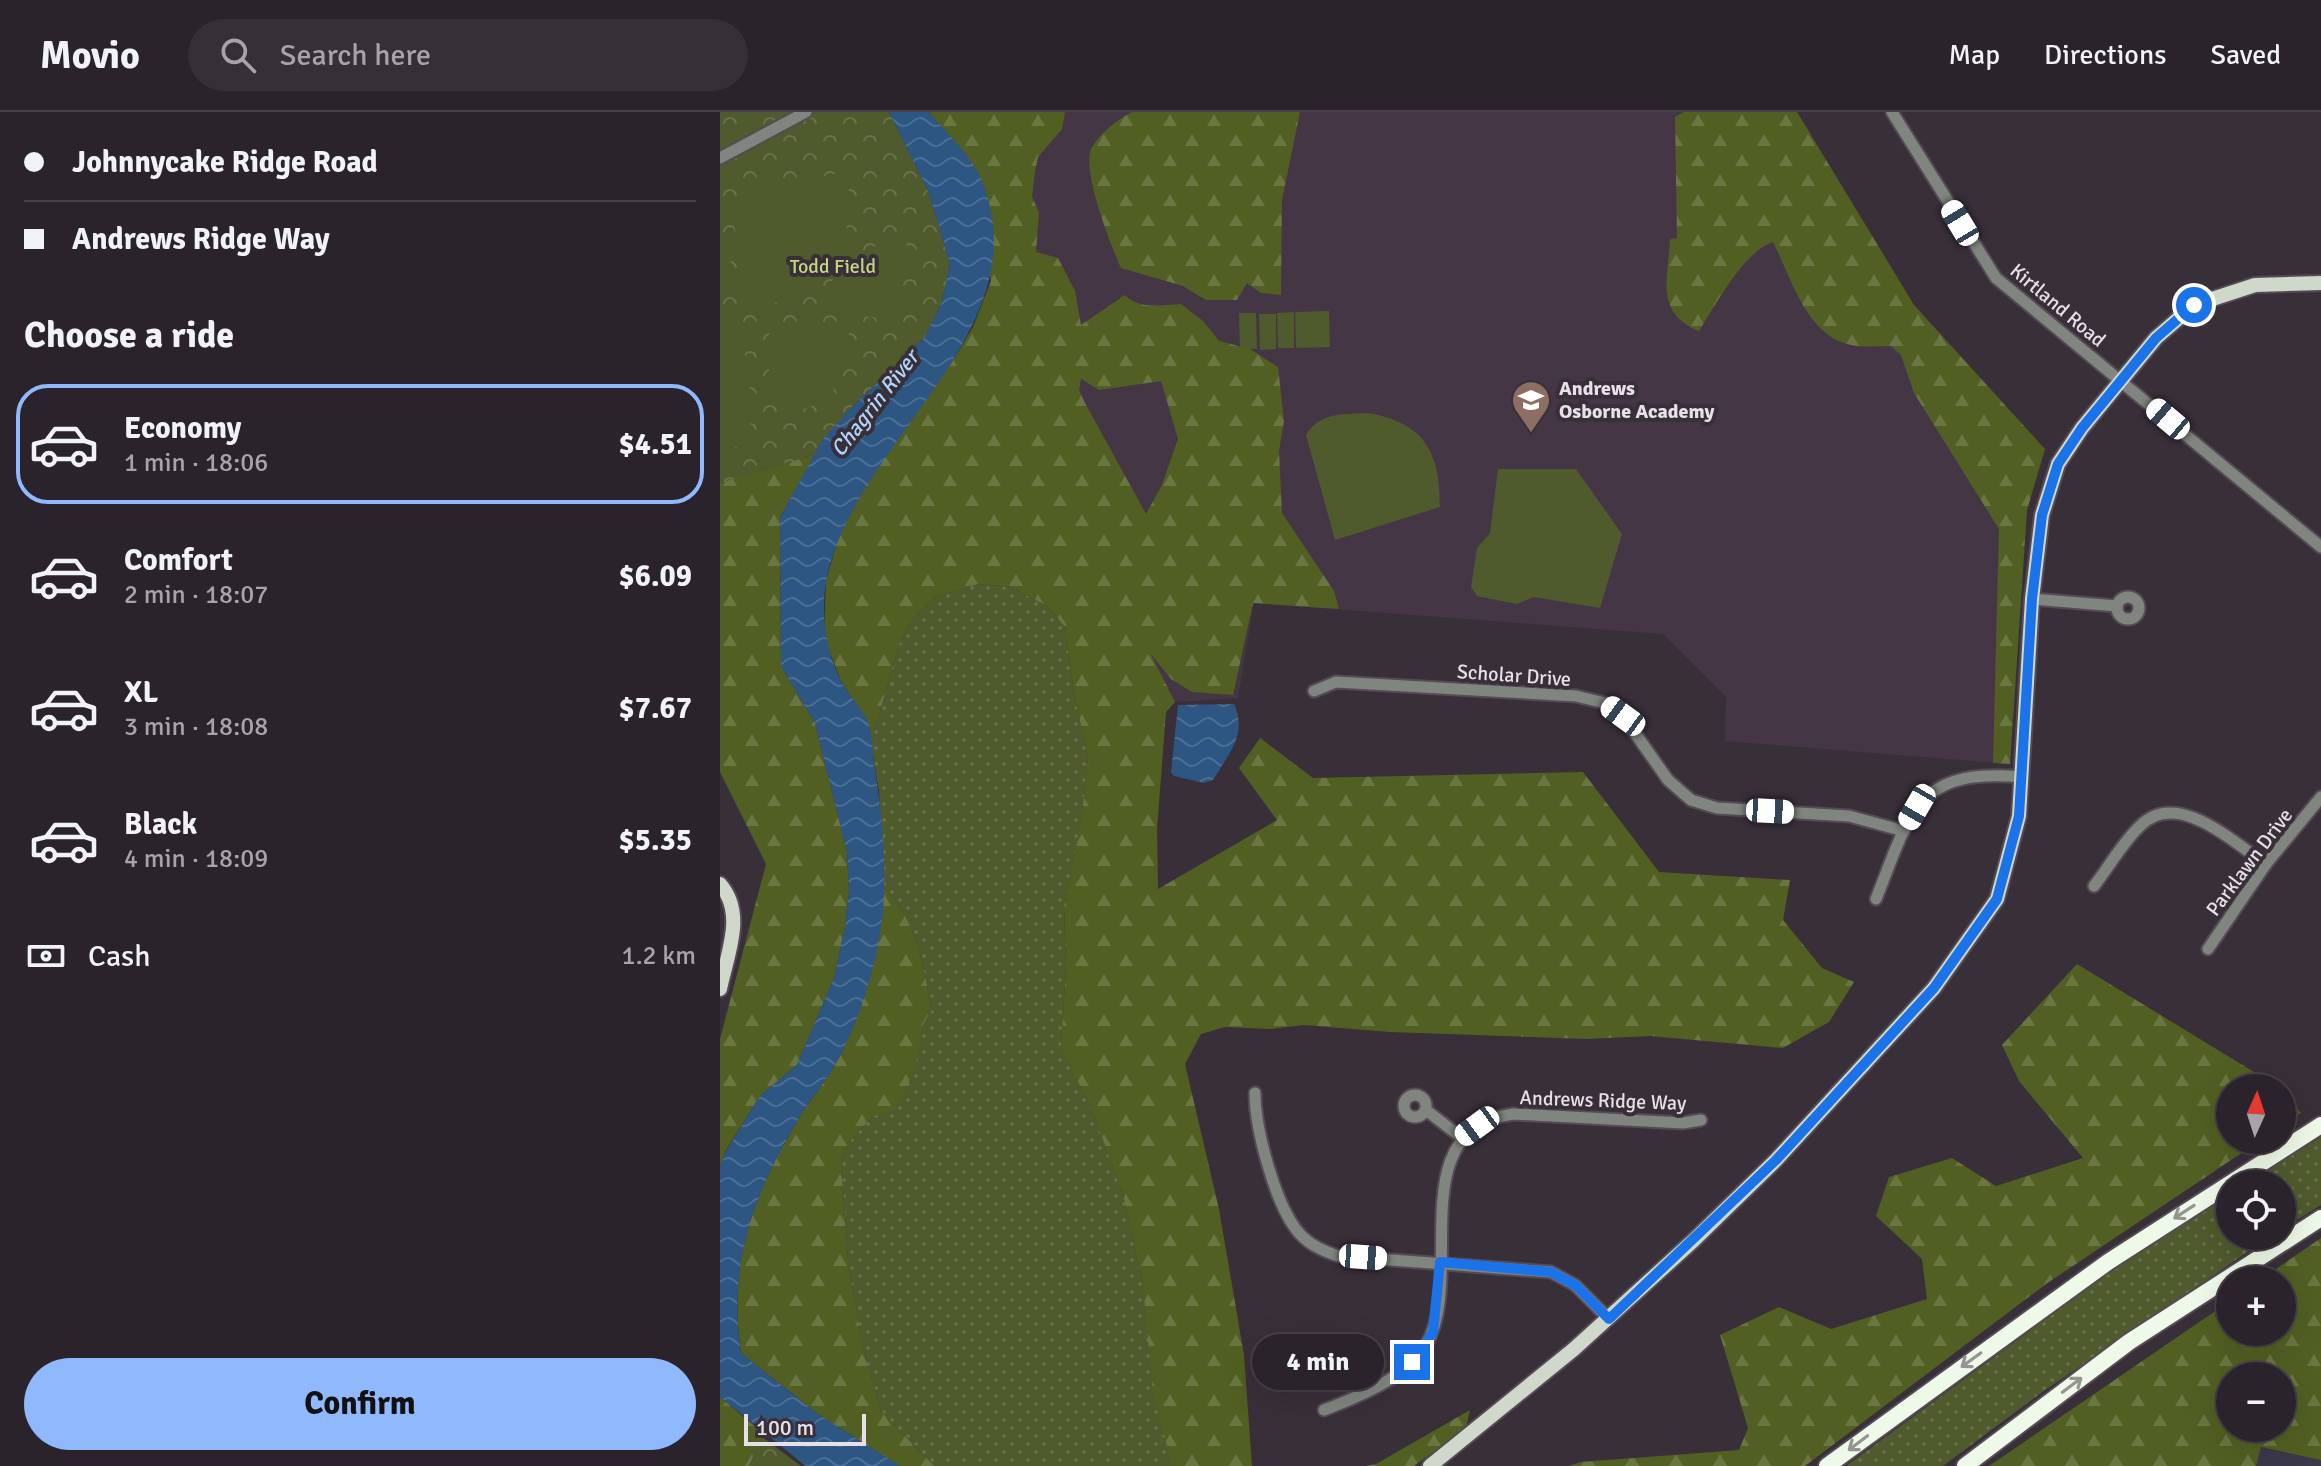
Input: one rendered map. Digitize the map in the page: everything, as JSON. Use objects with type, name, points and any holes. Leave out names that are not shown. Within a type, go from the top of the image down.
[{"type":"highway","points":[[1827,1466],[2108,1262],[2321,1125]]},
{"type":"highway","points":[[1965,1466],[2129,1342],[2321,1218]]},
{"type":"main road","points":[[1430,1466],[1498,1414],[1609,1319],[1776,1160],[1934,988],[1997,899],[2019,816],[2032,599],[2042,515],[2058,464],[2156,338],[2194,305],[2255,285],[2321,283]]},
{"type":"main road","points":[[720,884],[733,904],[735,917],[720,989]]},
{"type":"street","points":[[720,158],[806,112]]},
{"type":"street","name":"Kirtland Road","points":[[1892,112],[1996,278],[2321,547]]},
{"type":"street","points":[[2032,599],[2117,606]]},
{"type":"street","name":"Scholar Drive","points":[[1314,691],[1336,682],[1576,696],[1605,703],[1623,716],[1668,780],[1691,800],[1717,808],[1849,816],[1904,831]]},
{"type":"street","points":[[1876,899],[1904,831],[1931,791],[1953,779],[1977,775],[2022,777]]},
{"type":"street","name":"Parklawn Drive","points":[[2208,949],[2266,864],[2321,797]]},
{"type":"street","points":[[2094,886],[2141,824],[2168,812],[2197,819],[2266,864]]},
{"type":"street","points":[[1255,1093],[1255,1117],[1282,1201],[1298,1232],[1308,1242],[1338,1256],[1551,1272],[1575,1285],[1609,1319]]},
{"type":"street","points":[[1324,1410],[1374,1388],[1412,1362],[1425,1348],[1436,1315],[1445,1179],[1462,1138],[1426,1110]]},
{"type":"street","name":"Andrews Ridge Way","points":[[1462,1138],[1492,1118],[1513,1114],[1683,1123],[1701,1120]]},
{"type":"shaded area","name":"Andrews Osborne Academy","points":[[1006,112],[1797,112],[1914,305],[2045,449],[2027,510],[2010,764],[1725,741],[1726,697],[1663,634],[1254,603],[1238,698],[1175,702],[1154,724],[1087,587]]},
{"type":"shaded area","points":[[2260,1447],[2321,1460],[2321,1466],[2256,1466]]},
{"type":"green space","name":"Todd Field","points":[[720,112],[889,112],[929,193],[950,264],[942,302],[925,337],[851,408],[816,454],[720,483]]},
{"type":"green space","points":[[929,112],[1065,112],[1062,129],[1038,157],[1035,171],[1032,197],[1039,212],[1036,252],[1058,258],[1075,291],[1081,325],[1125,295],[1144,305],[1181,304],[1203,321],[1219,341],[1250,349],[1278,367],[1284,421],[1279,451],[1282,513],[1334,591],[1339,609],[1253,603],[1233,695],[1192,692],[1171,679],[1150,653],[1175,702],[1166,712],[1157,829],[1158,889],[1277,820],[1239,768],[1260,738],[1313,778],[1583,772],[1659,872],[1790,880],[1783,920],[1822,968],[1854,982],[1829,1022],[1783,1048],[1650,1036],[1587,1039],[1390,1032],[1304,1025],[1270,1029],[1225,1027],[1201,1034],[1185,1064],[1219,1209],[1244,1355],[1252,1466],[1172,1466],[1153,1391],[1143,1285],[1123,1195],[1091,1107],[1061,1049],[1066,964],[1064,906],[1081,822],[1088,758],[1074,694],[1065,627],[1047,606],[1011,587],[978,584],[936,597],[915,616],[899,644],[871,743],[868,723],[841,681],[824,637],[826,581],[840,532],[876,468],[954,359],[973,327],[991,281],[952,141]],"holes":[[[1081,379],[1099,390],[1161,381],[1178,439],[1162,485],[1146,514],[1085,403],[1079,390]]]},
{"type":"green space","points":[[1132,112],[1300,112],[1282,200],[1281,295],[1261,293],[1247,283],[1237,300],[1206,300],[1183,286],[1121,268],[1099,209],[1089,160],[1091,149],[1099,138]]},
{"type":"green space","points":[[1684,112],[1797,112],[1914,305],[2045,449],[2027,510],[2010,764],[1993,763],[1999,529],[1914,393],[1901,355],[1891,346],[1847,344],[1832,338],[1820,328],[1801,302],[1773,242],[1762,247],[1741,268],[1699,331],[1675,314],[1669,303],[1670,239],[1677,238],[1675,117]]},
{"type":"green space","points":[[846,171],[848,221],[831,264],[796,294],[747,308],[732,208],[739,208],[738,201],[743,195]]},
{"type":"green space","points":[[720,235],[730,237],[731,259],[727,280],[720,293]]},
{"type":"green space","points":[[886,243],[907,245],[899,318],[823,315],[829,288],[841,267],[861,252]]},
{"type":"green space","points":[[1329,311],[1330,347],[1296,348],[1295,312]]},
{"type":"green space","points":[[1294,312],[1294,348],[1278,348],[1277,313]]},
{"type":"green space","points":[[1239,313],[1256,313],[1257,349],[1240,349]]},
{"type":"green space","points":[[1259,314],[1276,314],[1276,349],[1260,350]]},
{"type":"green space","points":[[729,321],[741,329],[751,397],[720,397],[720,322]]},
{"type":"green space","points":[[849,329],[846,362],[836,386],[816,404],[785,414],[780,409],[774,377],[770,376],[765,342],[770,333]]},
{"type":"green space","points":[[720,399],[745,414],[755,442],[720,451]]},
{"type":"green space","points":[[1368,413],[1403,424],[1425,443],[1437,471],[1440,507],[1335,540],[1306,435],[1325,418]]},
{"type":"green space","points":[[816,454],[780,517],[781,666],[815,723],[847,852],[849,891],[845,927],[834,978],[797,1065],[760,1096],[725,1152],[720,1168],[720,1039],[766,864],[720,772],[720,470],[735,478]]},
{"type":"green space","points":[[1498,469],[1576,469],[1622,534],[1600,608],[1534,597],[1517,604],[1477,596],[1471,587],[1477,548],[1490,533]]},
{"type":"green space","points":[[978,584],[1011,587],[1047,606],[1065,627],[1074,694],[1088,758],[1081,823],[1064,906],[1066,964],[1061,1049],[1091,1107],[1123,1195],[1143,1285],[1172,1466],[934,1466],[881,1411],[863,1347],[848,1261],[841,1159],[851,1140],[914,1070],[923,1025],[932,1009],[917,944],[904,914],[884,888],[879,791],[871,743],[899,644],[915,616],[936,597]]},
{"type":"green space","points":[[884,888],[904,914],[917,944],[932,1009],[923,1025],[915,1070],[895,1109],[872,1117],[851,1140],[841,1159],[848,1261],[863,1347],[881,1411],[934,1466],[900,1466],[818,1414],[741,1353],[738,1321],[741,1264],[754,1210],[778,1156],[799,1118],[837,1062],[851,1032],[870,972]]},
{"type":"green space","points":[[2077,964],[2257,1074],[2216,1074],[2216,1154],[2240,1154],[2046,1284],[1805,1466],[1568,1466],[1581,1462],[1739,1450],[1748,1428],[1720,1335],[1779,1307],[1831,1329],[1927,1299],[1922,1259],[1876,1216],[1889,1177],[1952,1158],[1996,1186],[2083,1158],[2019,1081],[2002,1045]]},
{"type":"green space","points":[[2321,1137],[2321,1205],[2296,1220],[2296,1170],[2268,1170]]},
{"type":"green space","points":[[2216,1202],[2216,1250],[2250,1250],[2227,1266],[2216,1266],[2216,1274],[2041,1393],[1943,1466],[1846,1466],[2106,1275]]},
{"type":"green space","points":[[2321,1238],[2321,1460],[2261,1447],[2256,1466],[1989,1466],[2216,1311],[2216,1346],[2296,1346],[2296,1266],[2280,1266]]},
{"type":"green space","points":[[720,1397],[764,1434],[749,1466],[720,1466]]},
{"type":"green space","points":[[1470,1410],[1466,1428],[1414,1466],[1366,1466],[1376,1464]]},
{"type":"green space","points":[[762,1437],[801,1466],[749,1466]]},
{"type":"water","name":"Chagrin River","points":[[889,112],[929,112],[970,159],[980,176],[994,231],[988,283],[968,333],[939,382],[872,478],[845,526],[825,590],[824,617],[836,671],[871,732],[884,854],[882,923],[868,987],[847,1041],[836,1064],[778,1155],[755,1209],[741,1264],[738,1322],[741,1353],[818,1414],[900,1466],[806,1466],[720,1397],[720,1168],[725,1153],[760,1096],[797,1065],[834,978],[845,927],[849,891],[847,852],[815,723],[781,666],[780,517],[823,439],[925,337],[942,302],[950,264],[929,193]]},
{"type":"water","points":[[1234,704],[1239,725],[1237,735],[1213,780],[1204,783],[1174,776],[1171,772],[1178,705]]},
{"type":"place","name":"Andrews Osborne Academy","points":[[1531,434]]},
{"type":"route","points":[[1412,1362],[1425,1348],[1433,1332],[1440,1262],[1551,1272],[1575,1285],[1609,1319],[1776,1160],[1934,988],[1997,899],[2019,816],[2032,599],[2042,515],[2058,464],[2082,428],[2156,338],[2194,305]]}]
